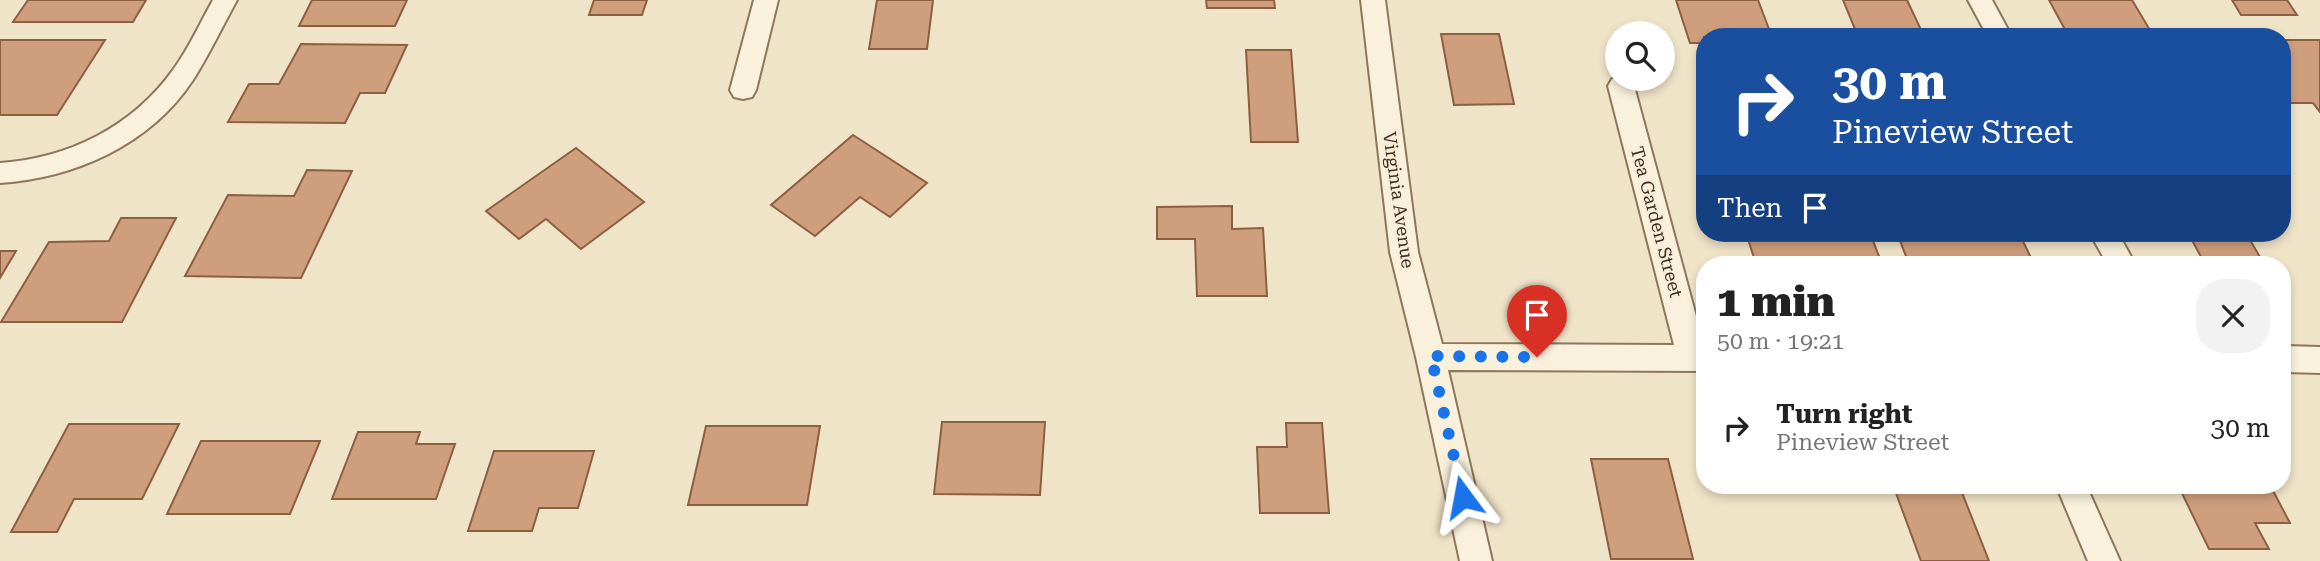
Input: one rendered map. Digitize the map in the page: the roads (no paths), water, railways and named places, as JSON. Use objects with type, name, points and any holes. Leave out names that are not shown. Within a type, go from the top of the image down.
[{"type":"street","points":[[0,173],[15,173],[79,156],[128,129],[154,108],[182,76],[225,0]]},
{"type":"street","points":[[743,90],[766,0]]},
{"type":"street","name":"Virginia Avenue","points":[[1373,0],[1404,252],[1431,356],[1476,561]]},
{"type":"street","points":[[1980,0],[1995,28]]},
{"type":"street","name":"Tea Garden Street","points":[[1622,91],[1696,351]]},
{"type":"street","points":[[1431,356],[1696,358]]},
{"type":"street","points":[[2291,359],[2320,360]]},
{"type":"street","points":[[2075,494],[2104,561]]}]
